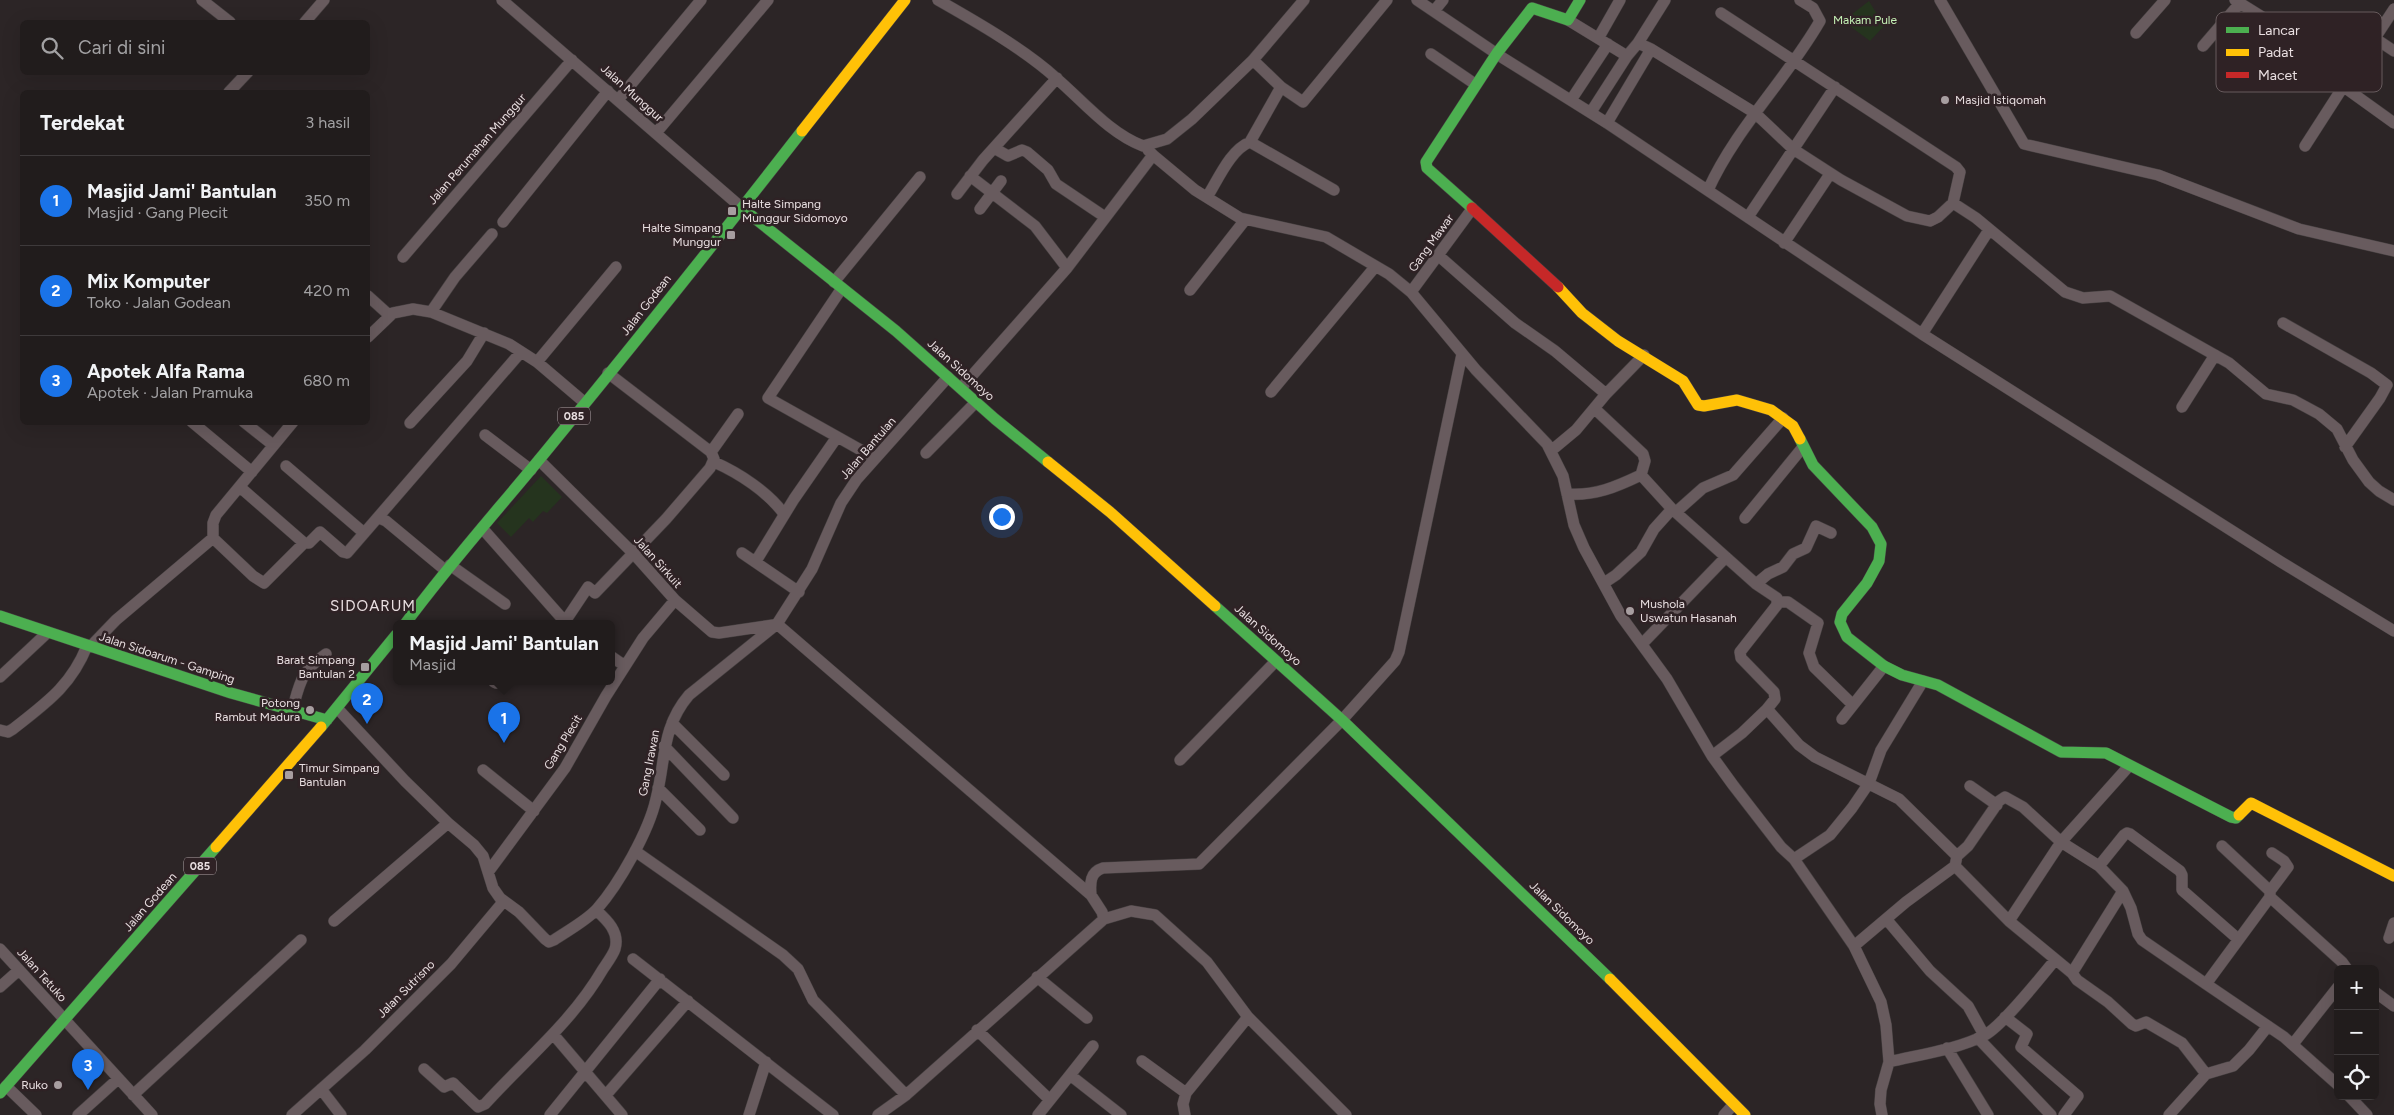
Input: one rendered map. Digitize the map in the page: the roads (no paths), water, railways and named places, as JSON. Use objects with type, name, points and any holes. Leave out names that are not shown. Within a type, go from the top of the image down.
[{"type":"main road","name":"Jalan Godean","points":[[411,620],[447,568],[531,470],[742,208],[905,0]]},
{"type":"main road","points":[[1580,0],[1568,20],[1538,4],[1532,8],[1475,84],[1426,162],[1427,168],[1432,175],[1553,281],[1582,313],[1618,341],[1644,355],[1684,381],[1698,405],[1704,406],[1737,400],[1771,410],[1793,426],[1813,465],[1872,527],[1882,544],[1879,561],[1867,583],[1842,614],[1840,622],[1847,637],[1884,666],[1902,674],[1938,685],[2061,752],[2106,754],[2179,789],[2231,817],[2236,818],[2248,804],[2260,806],[2394,876]]},
{"type":"main road","name":"Jalan Sidomoyo","points":[[742,208],[838,285],[1110,512],[1342,720],[1565,934],[1745,1115]]},
{"type":"main road","name":"Jalan Sidoarum - Gamping","points":[[0,616],[89,647],[292,712],[327,720]]},
{"type":"main road","name":"Jalan Godean","points":[[3,1090],[327,720],[393,639]]},
{"type":"street","points":[[202,0],[227,20]]},
{"type":"street","points":[[307,20],[324,0]]},
{"type":"street","name":"Jalan Munggur","points":[[502,0],[742,208]]},
{"type":"street","points":[[618,100],[701,0]]},
{"type":"street","points":[[656,133],[768,0]]},
{"type":"street","points":[[938,0],[1027,55],[1057,78],[1122,135],[1143,146],[1174,174],[1207,197],[1245,220],[1307,231],[1326,237],[1389,274],[1411,292],[1462,354],[1552,450],[1563,476],[1574,525],[1621,616],[1668,679],[1712,756],[1781,847],[1794,860],[1854,946],[1881,1002],[1889,1044],[1889,1062],[1881,1090],[1880,1104],[1882,1115]]},
{"type":"street","points":[[1143,146],[1167,140],[1192,119],[1253,60],[1304,0]]},
{"type":"street","points":[[1253,60],[1300,102],[1306,100],[1387,0]]},
{"type":"street","points":[[1417,0],[1591,112],[1922,334],[2281,562],[2394,631]]},
{"type":"street","points":[[1434,11],[1443,0]]},
{"type":"street","points":[[1571,100],[1604,41],[1620,0]]},
{"type":"street","points":[[1591,112],[1665,0]]},
{"type":"street","points":[[1708,190],[1718,168],[1755,113],[1795,60],[1820,21],[1813,8],[1800,0]]},
{"type":"street","points":[[1940,0],[2024,144],[2158,175],[2299,229],[2394,251]]},
{"type":"street","points":[[2136,33],[2165,0]]},
{"type":"street","points":[[2230,12],[2238,2],[2254,12]]},
{"type":"street","points":[[2382,29],[2394,10]]},
{"type":"street","points":[[1638,43],[1651,49],[1755,113],[1793,149],[1830,174],[1907,216],[1930,221],[1938,217],[1953,203],[1960,172],[1956,167],[1795,60],[1720,13]]},
{"type":"street","points":[[1568,20],[1627,56]]},
{"type":"street","points":[[2203,46],[2216,30]]},
{"type":"street","points":[[2382,43],[2394,51]]},
{"type":"street","points":[[1607,123],[1651,49]]},
{"type":"street","points":[[1431,54],[1475,84]]},
{"type":"street","name":"Jalan Perumahan Munggur","points":[[403,257],[572,60]]},
{"type":"street","points":[[231,90],[245,75]]},
{"type":"street","points":[[957,194],[994,148],[1057,78]]},
{"type":"street","points":[[1207,197],[1234,156],[1244,144],[1250,142],[1281,87]]},
{"type":"street","points":[[1748,217],[1835,87]]},
{"type":"street","points":[[503,222],[608,91]]},
{"type":"street","points":[[2305,146],[2341,92]]},
{"type":"street","points":[[2351,92],[2394,123]]},
{"type":"street","points":[[1250,142],[1334,190]]},
{"type":"street","points":[[994,148],[1008,156],[1022,150],[1027,152],[1048,170],[1056,184],[1105,217]]},
{"type":"street","points":[[961,388],[1067,268],[1152,155]]},
{"type":"street","points":[[1784,243],[1830,174]]},
{"type":"street","points":[[970,176],[1035,226],[1067,268]]},
{"type":"street","points":[[875,458],[768,398],[838,285],[920,177]]},
{"type":"street","points":[[980,209],[1001,181]]},
{"type":"street","points":[[1953,203],[2065,292],[2084,298],[2110,296],[2229,363],[2266,394],[2293,400],[2319,414],[2337,430],[2345,447],[2369,482],[2379,492],[2394,500]]},
{"type":"street","name":"Gang Mawar","points":[[1411,292],[1472,209]]},
{"type":"street","points":[[1190,290],[1245,220]]},
{"type":"street","points":[[1922,334],[1989,230]]},
{"type":"street","points":[[431,312],[455,277],[492,234]]},
{"type":"street","points":[[1439,256],[1515,323],[1555,351],[1643,454],[1645,461],[1641,475]]},
{"type":"street","points":[[537,362],[616,266]]},
{"type":"street","points":[[1271,392],[1376,267]]},
{"type":"street","points":[[370,298],[389,315]]},
{"type":"street","points":[[370,335],[389,315],[413,309],[431,312],[509,344],[537,362],[584,402]]},
{"type":"street","points":[[2283,323],[2390,383],[2345,447]]},
{"type":"street","points":[[410,423],[467,361],[484,333]]},
{"type":"street","points":[[241,488],[304,543],[310,543],[320,532],[343,552],[347,553],[521,352]]},
{"type":"street","points":[[1091,895],[1093,875],[1097,870],[1103,868],[1199,864],[1389,670],[1399,652],[1462,354]]},
{"type":"street","points":[[1552,450],[1563,442],[1644,355]]},
{"type":"street","points":[[2182,407],[2216,355]]},
{"type":"street","points":[[608,373],[712,457],[754,486],[784,514]]},
{"type":"street","name":"Jalan Bantulan","points":[[777,624],[812,569],[841,502],[857,479],[948,377]]},
{"type":"street","points":[[926,453],[976,402]]},
{"type":"street","points":[[567,620],[588,587],[595,593],[634,554],[712,457],[738,414]]},
{"type":"street","points":[[1604,583],[1616,576],[1641,552],[1654,529],[1674,511],[1703,488],[1733,475],[1783,418]]},
{"type":"street","points":[[196,425],[252,472]]},
{"type":"street","points":[[248,425],[273,445]]},
{"type":"street","points":[[290,425],[241,488],[216,515],[213,523],[213,538],[253,576],[264,583],[304,543]]},
{"type":"street","points":[[485,435],[531,470]]},
{"type":"street","points":[[756,561],[784,514],[837,437]]},
{"type":"street","points":[[1745,518],[1803,447]]},
{"type":"street","name":"Jalan Sirkuit","points":[[539,460],[634,554],[675,600],[712,632],[719,633],[777,624]]},
{"type":"street","points":[[286,466],[364,533]]},
{"type":"street","points":[[1567,494],[1582,495],[1602,492],[1641,475]]},
{"type":"street","points":[[1641,475],[1674,511],[1756,584],[1777,598],[1778,602]]},
{"type":"street","points":[[379,518],[386,521],[447,568],[505,604]]},
{"type":"street","points":[[1756,584],[1768,574],[1783,566],[1793,554],[1806,548],[1816,526],[1831,533]]},
{"type":"street","points":[[482,528],[562,620]]},
{"type":"street","points":[[0,730],[8,732],[13,729],[65,685],[89,647],[116,620],[213,538]]},
{"type":"street","points":[[742,553],[799,592]]},
{"type":"street","points":[[1642,644],[1726,558]]},
{"type":"street","name":"Gang Plecit","points":[[615,683],[643,638],[675,600]]},
{"type":"street","points":[[1778,602],[1788,602],[1818,623],[1809,653],[1814,667],[1853,705]]},
{"type":"street","points":[[1712,756],[1742,733],[1766,710],[1776,695],[1741,658],[1740,652],[1778,602]]},
{"type":"street","points":[[777,624],[1091,895],[1102,912],[1104,919]]},
{"type":"street","name":"Gang Irawan","points":[[596,910],[635,852],[653,810],[664,746],[680,706],[689,696],[777,624]]},
{"type":"street","points":[[0,677],[47,632]]},
{"type":"street","points":[[292,712],[304,673],[326,654]]},
{"type":"street","points":[[615,659],[625,666]]},
{"type":"street","points":[[1180,760],[1276,661]]},
{"type":"street","points":[[1842,719],[1884,666]]},
{"type":"street","points":[[1794,860],[1830,835],[1852,808],[1868,783],[1882,750],[1923,680]]},
{"type":"street","name":"Gang Plecit","points":[[489,872],[565,768],[614,685]]},
{"type":"street","points":[[337,708],[448,823],[483,856],[493,888],[503,902],[519,912],[549,942],[596,910],[610,923],[615,935],[615,949],[590,992],[553,1034],[480,1108],[455,1085],[452,1083],[444,1088],[424,1069]]},
{"type":"street","points":[[1766,710],[1799,745],[1814,757],[1899,799],[2009,921],[2072,973],[2077,980],[2108,1002],[2132,1024],[2136,1026],[2146,1022],[2182,1044],[2206,1074]]},
{"type":"street","points":[[672,723],[724,776]]},
{"type":"street","points":[[664,746],[733,818]]},
{"type":"street","points":[[2009,921],[2060,842],[2129,766]]},
{"type":"street","points":[[483,770],[534,811]]},
{"type":"street","points":[[1970,786],[1996,805]]},
{"type":"street","points":[[658,788],[700,830]]},
{"type":"street","points":[[1854,946],[1956,861],[1996,805],[2005,797],[2034,816],[2060,842],[2099,866],[2123,891],[2131,908],[2138,934],[2142,940],[2293,1044],[2334,1081]]},
{"type":"street","points":[[334,921],[448,823]]},
{"type":"street","points":[[2099,866],[2127,832],[2180,871],[2182,890],[2238,938]]},
{"type":"street","points":[[2222,846],[2344,965]]},
{"type":"street","points":[[635,852],[783,955],[798,969],[813,1000],[906,1095]]},
{"type":"street","points":[[2206,984],[2288,867],[2284,861],[2272,853]]},
{"type":"street","points":[[2072,973],[2123,891]]},
{"type":"street","name":"Jalan Sutrisno","points":[[292,1115],[365,1050],[452,964],[503,902]]},
{"type":"street","points":[[878,1115],[906,1095],[1104,919],[1131,912],[1155,915],[1207,962],[1248,1017],[1346,1115]]},
{"type":"street","points":[[1887,920],[1930,971],[1968,1006],[1981,1036],[2051,1115]]},
{"type":"street","points":[[2389,938],[2394,923]]},
{"type":"street","points":[[133,1095],[301,940]]},
{"type":"street","name":"Jalan Tetuko","points":[[0,949],[152,1115]]},
{"type":"street","points":[[633,959],[832,1115]]},
{"type":"street","points":[[1889,1062],[1947,1048],[1981,1036],[2005,1017],[2055,960]]},
{"type":"street","points":[[0,987],[19,970]]},
{"type":"street","points":[[1037,977],[1087,1018]]},
{"type":"street","points":[[550,1115],[660,979]]},
{"type":"street","points":[[2293,1044],[2334,992]]},
{"type":"street","points":[[2379,995],[2394,1006]]},
{"type":"street","points":[[606,1095],[688,1001]]},
{"type":"street","points":[[1185,1115],[1183,1104],[1186,1094],[1248,1017]]},
{"type":"street","points":[[2005,1017],[2027,1034],[2021,1047],[2078,1096],[2064,1115]]},
{"type":"street","points":[[2169,1115],[2206,1074],[2233,1066],[2249,1050],[2268,1026]]},
{"type":"street","points":[[977,1030],[1050,1100]]},
{"type":"street","points":[[553,1034],[584,1072],[606,1095],[617,1114]]},
{"type":"street","points":[[1038,1115],[1093,1046]]},
{"type":"street","points":[[1947,1048],[1988,1115]]},
{"type":"street","points":[[1142,1061],[1186,1094]]},
{"type":"street","points":[[748,1115],[766,1062]]},
{"type":"street","points":[[1070,1075],[1121,1115]]},
{"type":"street","points":[[78,1115],[118,1079]]},
{"type":"street","points":[[321,1089],[341,1115]]},
{"type":"street","points":[[3,1090],[36,1115]]},
{"type":"street","points":[[2353,1100],[2367,1115]]},
{"type":"street","points":[[1724,1115],[1734,1104]]},
{"type":"place","name":"Masjid Istiqomah","points":[[1945,100]]},
{"type":"place","name":"Halte Simpang Munggur Sidomoyo","points":[[732,211]]},
{"type":"place","name":"Halte Simpang Munggur","points":[[731,235]]},
{"type":"place","name":"Mushola Uswatun Hasanah","points":[[1630,611]]},
{"type":"place","name":"Barat Simpang Bantulan 2","points":[[365,667]]},
{"type":"place","name":"Potong Rambut Madura","points":[[310,710]]},
{"type":"place","name":"Mix Komputer","points":[[367,724]]},
{"type":"place","name":"Masjid Jami' Bantulan","points":[[504,743]]},
{"type":"place","name":"Timur Simpang Bantulan","points":[[289,775]]},
{"type":"place","name":"Ruko","points":[[58,1085]]},
{"type":"place","name":"Apotek Alfa Rama","points":[[88,1090]]},
{"type":"district","name":"SIDOARUM","points":[[373,606]]},
{"type":"park label","name":"Makam Pule","points":[[1865,20]]}]
